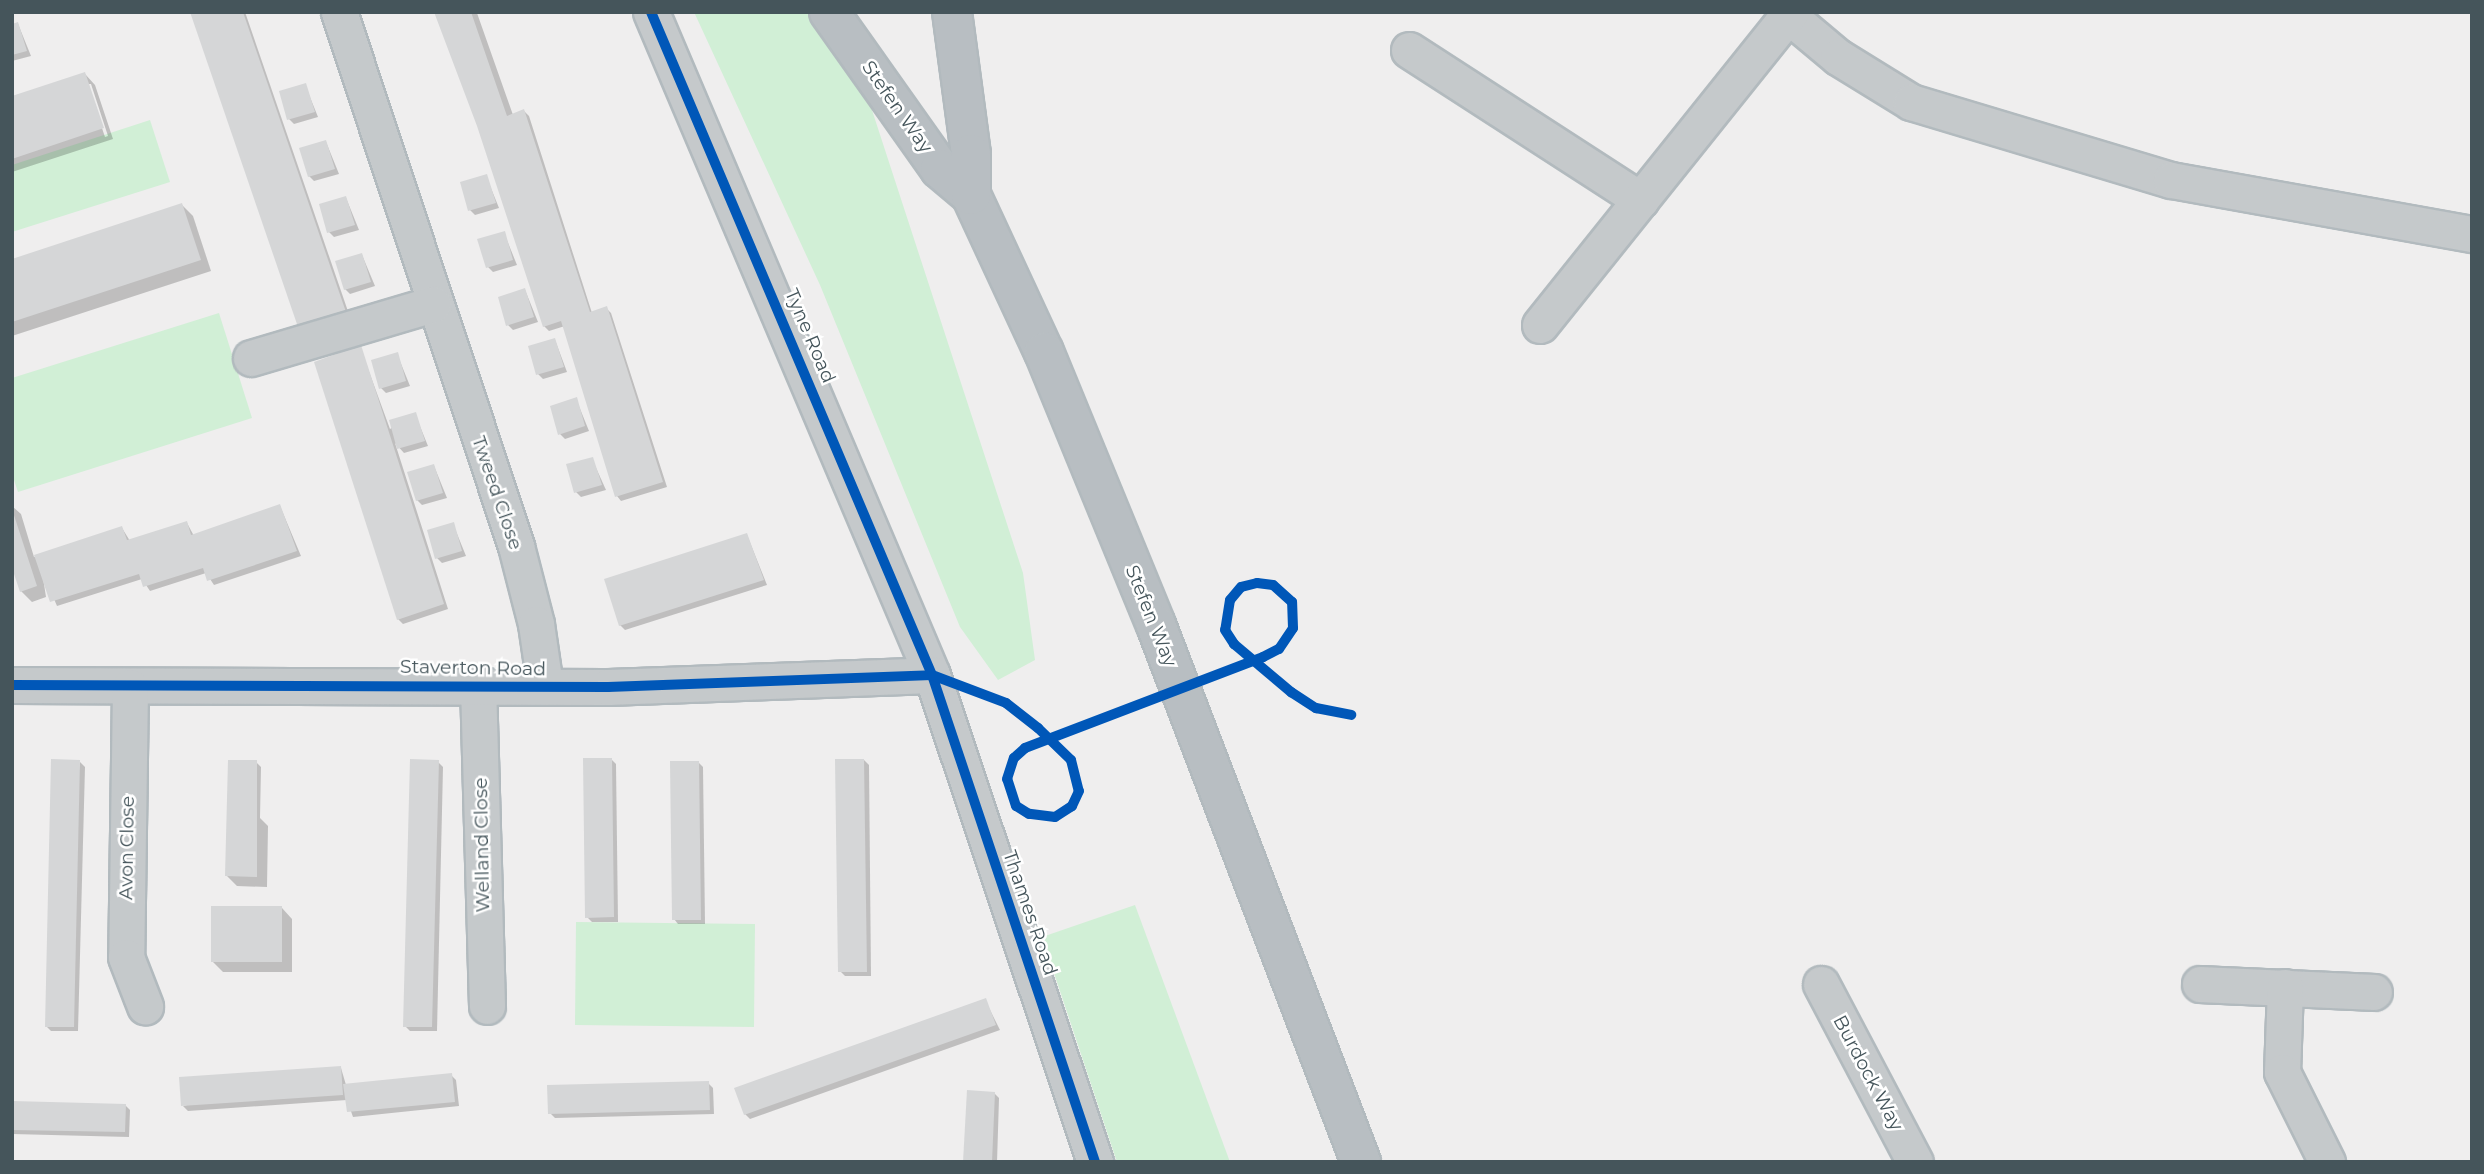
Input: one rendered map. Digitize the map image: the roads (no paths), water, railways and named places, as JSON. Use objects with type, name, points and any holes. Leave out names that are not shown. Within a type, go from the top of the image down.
[{"type":"highway","name":"Stefen Way","points":[[830,12],[940,169],[971,195]]},
{"type":"highway","name":"Stefen Way","points":[[952,12],[971,154],[971,195],[1044,352],[1156,625],[1361,1162]]},
{"type":"street","name":"Tweed Close","points":[[339,12],[433,304],[516,545],[536,624],[545,687]]},
{"type":"street","name":"Tyne Road","points":[[651,12],[726,180],[932,675]]},
{"type":"street","points":[[1540,325],[1790,14],[1838,57],[1911,102],[2171,180],[2472,234]]},
{"type":"street","points":[[1409,50],[1641,200]]},
{"type":"street","points":[[251,358],[433,304]]},
{"type":"street","name":"Staverton Road","points":[[12,685],[130,687],[478,684],[545,687],[932,675]]},
{"type":"street","name":"Thames Road","points":[[932,675],[1095,1162]]},
{"type":"street","name":"Welland Close","points":[[478,684],[486,1006]]},
{"type":"street","name":"Avon Close","points":[[130,687],[126,957],[145,1006]]},
{"type":"street","name":"Burdock Way","points":[[1821,984],[1915,1162]]},
{"type":"street","points":[[2200,984],[2374,992]]},
{"type":"street","points":[[2285,987],[2282,1072],[2327,1162]]}]
